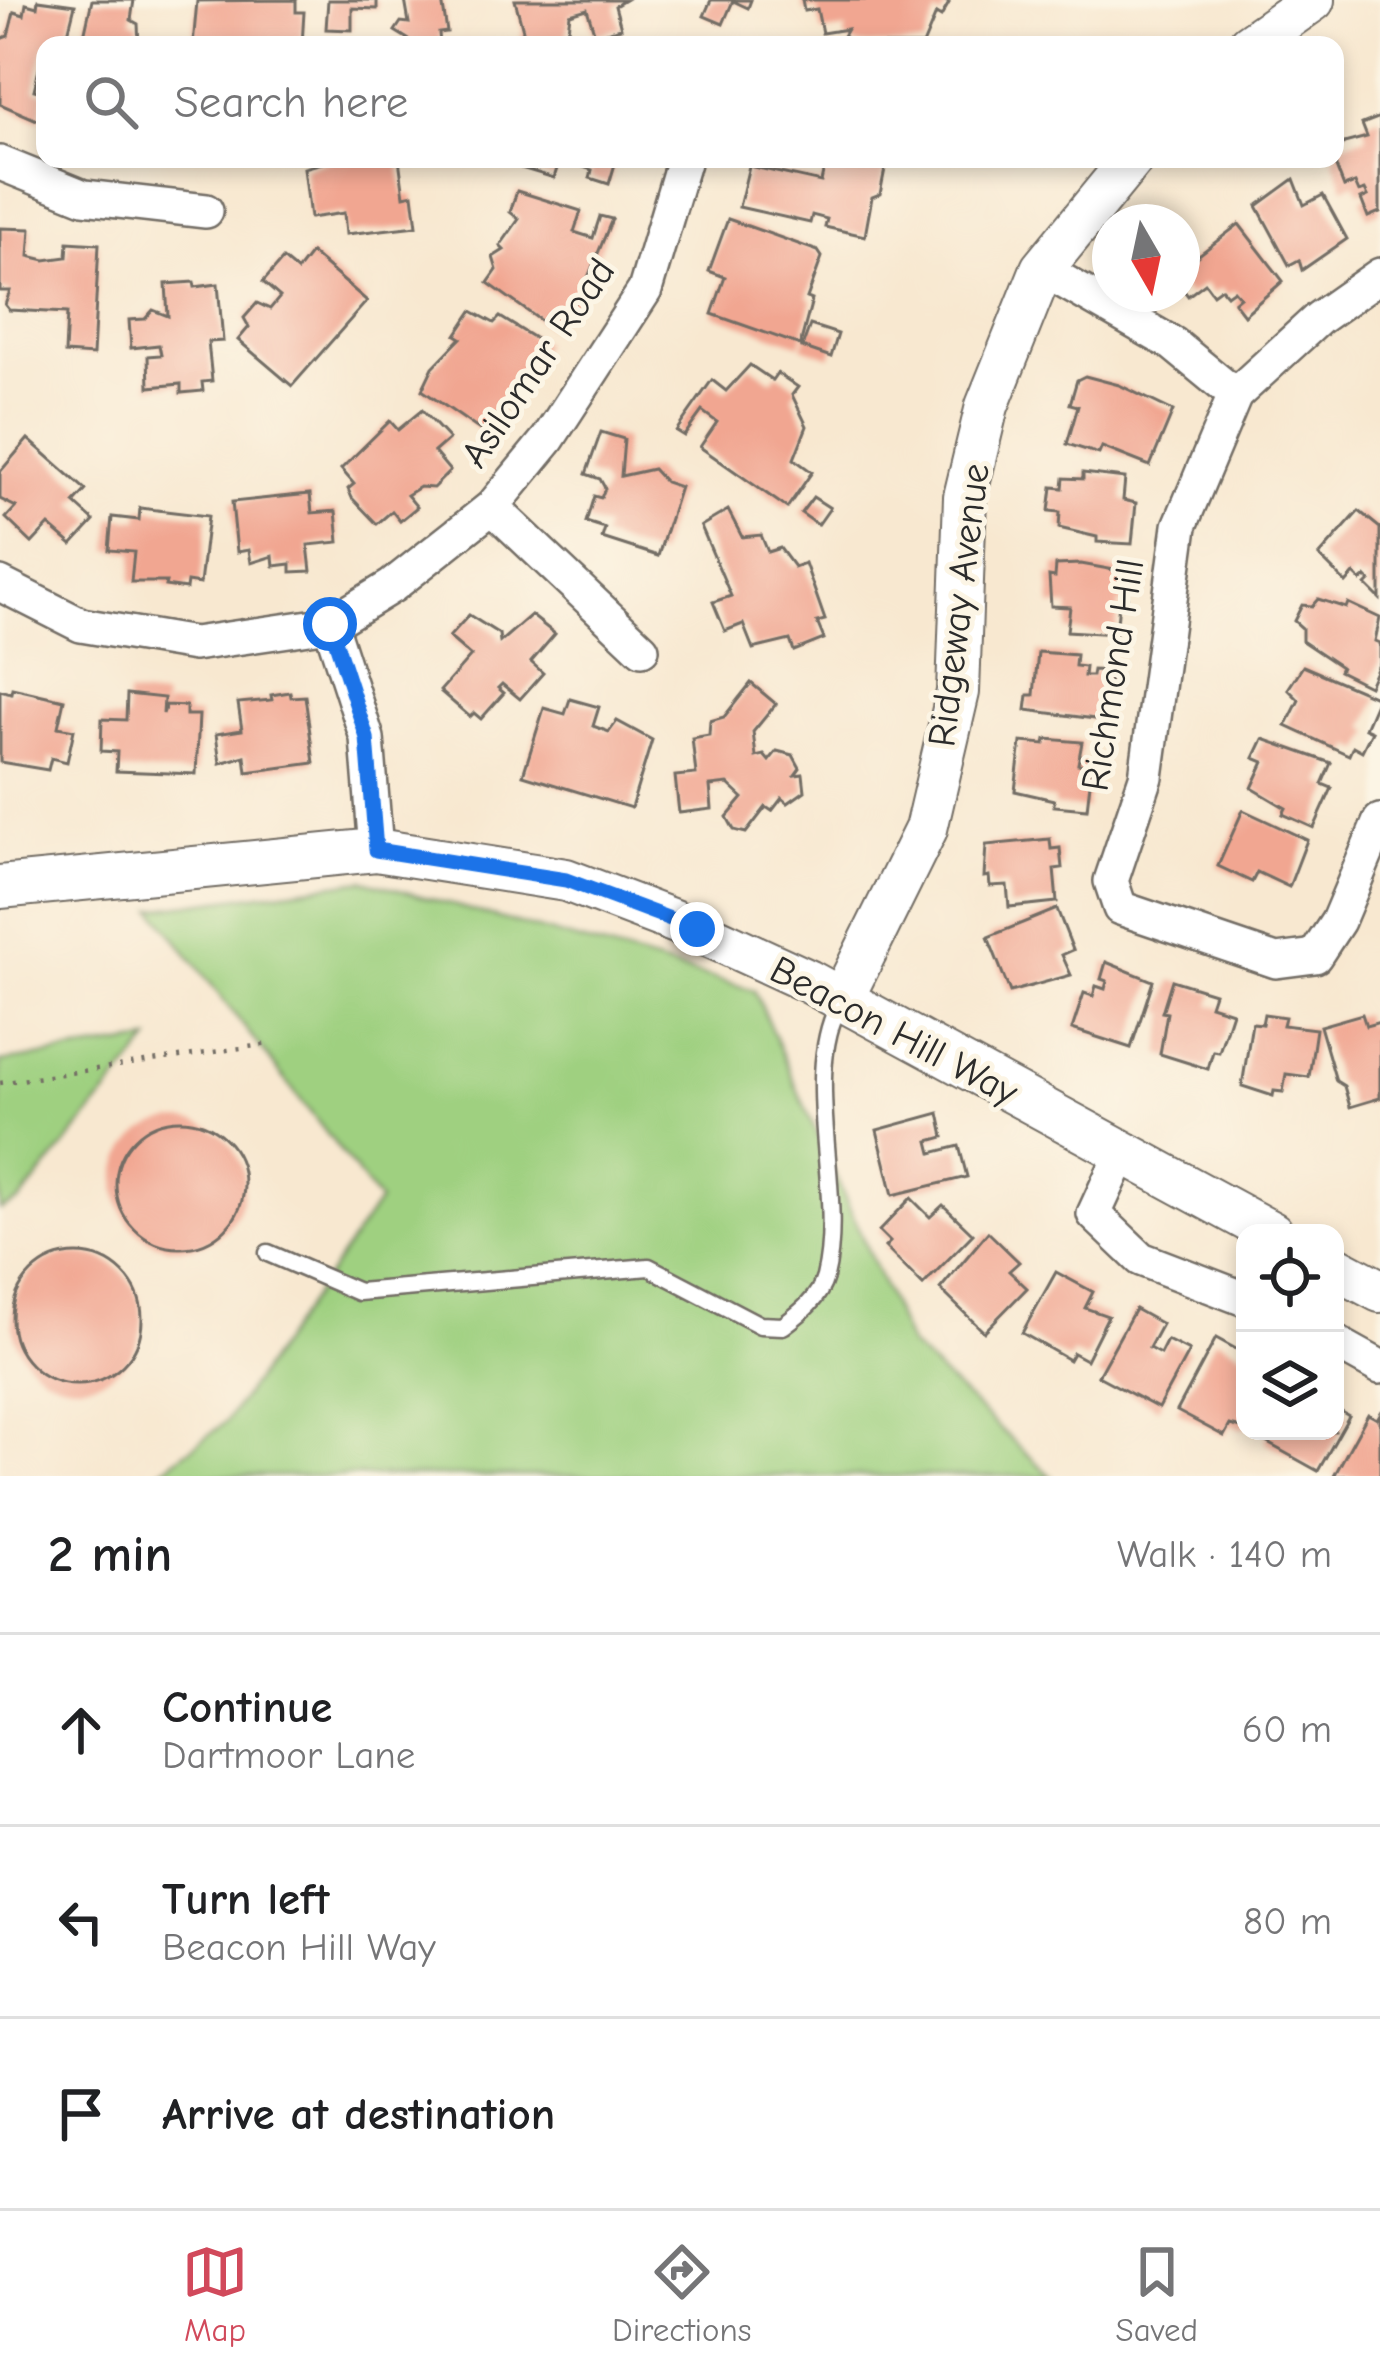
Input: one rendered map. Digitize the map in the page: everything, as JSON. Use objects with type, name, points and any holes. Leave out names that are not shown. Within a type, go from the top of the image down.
[{"type":"street","points":[[1262,36],[1313,0]]},
{"type":"street","points":[[0,164],[84,197],[206,211]]},
{"type":"street","name":"Asilomar Road","points":[[0,584],[81,625],[194,644],[330,624],[392,586],[492,507],[548,439],[645,290],[681,168]]},
{"type":"street","name":"Ridgeway Avenue","points":[[841,1001],[926,829],[958,692],[965,497],[987,406],[1042,268],[1125,168]]},
{"type":"street","points":[[1042,268],[1173,344],[1235,395]]},
{"type":"street","name":"Richmond Hill","points":[[1380,275],[1318,317],[1235,395],[1180,526],[1146,777],[1111,881],[1120,908],[1154,922],[1276,962],[1315,956],[1338,921],[1380,821]]},
{"type":"street","points":[[492,507],[642,649]]},
{"type":"street","points":[[330,624],[367,738],[376,850]]},
{"type":"street","name":"Beacon Hill Way","points":[[0,886],[376,850],[566,880],[697,929],[841,1001],[1255,1224]]},
{"type":"street","points":[[1122,1153],[1094,1214],[1141,1259],[1236,1296]]},
{"type":"street","points":[[1344,1272],[1380,1291]]},
{"type":"street","points":[[1344,1347],[1380,1367]]},
{"type":"lane","points":[[268,1253],[358,1292],[649,1267],[760,1325],[783,1326],[811,1304],[824,1279],[829,1223],[825,1030],[841,1001]]},
{"type":"path","points":[[0,1083],[269,1044]]},
{"type":"green space","points":[[364,880],[754,990],[909,1345],[1051,1476],[154,1476],[226,1422],[379,1201],[153,909]]},
{"type":"green space","points":[[150,1041],[20,1201],[0,1210],[0,1062]]},
{"type":"building","points":[[38,0],[75,5],[67,36],[36,36],[36,120],[0,104],[0,39],[8,36],[14,12],[24,15],[26,4],[37,7]]},
{"type":"building","points":[[92,0],[134,0],[131,20],[138,24],[139,36],[84,36]]},
{"type":"building","points":[[296,0],[296,12],[304,12],[303,36],[194,36],[197,1]]},
{"type":"building","points":[[328,0],[377,0],[377,9],[352,8],[352,30],[326,29]]},
{"type":"building","points":[[405,0],[442,0],[447,32],[403,36],[395,31],[401,22],[409,23]]},
{"type":"building","points":[[515,0],[625,0],[615,6],[621,28],[595,35],[587,9],[570,14],[567,36],[521,36]]},
{"type":"building","points":[[711,0],[751,0],[748,8],[733,1],[723,24],[704,16]]},
{"type":"building","points":[[802,0],[949,3],[941,17],[936,14],[927,36],[843,36],[847,29],[822,33],[817,9],[804,11]]},
{"type":"building","points":[[1380,117],[1380,212],[1368,217],[1361,199],[1368,196],[1365,190],[1359,192],[1355,183],[1344,187],[1337,168],[1344,168],[1344,143],[1367,137],[1362,124]]},
{"type":"building","points":[[304,168],[400,168],[404,196],[413,194],[417,226],[346,234],[344,213],[310,218]]},
{"type":"building","points":[[521,168],[557,168],[554,178]]},
{"type":"building","points":[[586,168],[614,168],[609,184],[590,178],[592,170]]},
{"type":"building","points":[[749,168],[821,182],[824,168],[885,168],[880,194],[872,197],[865,236],[825,227],[827,219],[812,215],[810,223],[739,207]]},
{"type":"building","points":[[1294,179],[1304,205],[1323,195],[1347,239],[1302,270],[1299,260],[1289,265],[1257,206]]},
{"type":"building","points":[[517,191],[581,211],[574,232],[593,238],[600,216],[612,219],[580,297],[551,328],[488,283],[497,270],[493,257],[504,250],[500,246],[519,219],[510,212]]},
{"type":"building","points":[[728,219],[818,251],[822,257],[807,298],[812,300],[800,345],[712,314],[725,277],[709,271]]},
{"type":"building","points":[[1239,224],[1283,281],[1244,315],[1234,302],[1240,297],[1234,290],[1227,295],[1221,288],[1213,294],[1205,283],[1200,287],[1200,254]]},
{"type":"building","points":[[0,228],[31,229],[29,256],[45,260],[67,257],[68,242],[99,244],[93,355],[65,353],[67,313],[9,310],[5,305],[10,291],[0,291]]},
{"type":"building","points":[[311,253],[367,301],[292,386],[238,340],[249,327],[244,318],[257,303],[270,309],[280,297],[263,282],[283,259],[297,271]]},
{"type":"building","points":[[194,282],[195,287],[218,284],[223,341],[208,342],[212,381],[202,382],[203,391],[181,393],[181,384],[149,387],[148,356],[161,355],[159,345],[131,348],[129,320],[145,319],[153,310],[168,316],[166,284]]},
{"type":"building","points":[[472,311],[494,323],[500,317],[544,344],[484,433],[422,390],[433,367],[461,338],[456,335]]},
{"type":"building","points":[[810,325],[838,334],[831,357],[802,347]]},
{"type":"building","points":[[750,365],[772,380],[777,373],[798,387],[792,395],[807,426],[794,459],[812,472],[787,508],[700,447],[717,422],[702,411],[684,436],[676,431],[712,380],[726,391]]},
{"type":"building","points":[[1085,376],[1119,385],[1173,411],[1150,466],[1102,447],[1099,454],[1067,444],[1078,406],[1070,404],[1077,380]]},
{"type":"building","points":[[422,410],[449,439],[434,452],[450,471],[433,488],[420,487],[407,495],[417,507],[400,521],[392,511],[377,524],[352,498],[348,489],[354,484],[341,469],[390,421],[398,430]]},
{"type":"building","points":[[601,432],[624,439],[621,476],[653,469],[665,482],[680,487],[658,556],[602,538],[605,528],[586,522],[594,496],[601,498],[605,488],[600,479],[586,474]]},
{"type":"building","points":[[28,439],[86,490],[74,503],[94,521],[72,545],[49,525],[32,543],[6,518],[16,507],[0,499],[0,472]]},
{"type":"building","points":[[1083,473],[1125,478],[1123,500],[1136,503],[1132,544],[1097,542],[1097,537],[1059,528],[1060,512],[1049,511],[1052,487],[1063,488],[1064,478],[1083,479]]},
{"type":"building","points":[[310,494],[312,513],[336,511],[339,542],[308,545],[311,571],[291,572],[291,564],[274,566],[273,556],[251,563],[249,550],[237,552],[232,502]]},
{"type":"building","points":[[813,497],[830,508],[818,525],[801,513]]},
{"type":"building","points":[[140,508],[208,516],[200,584],[187,582],[186,589],[165,586],[166,582],[131,582],[134,552],[109,550],[112,517],[139,520]]},
{"type":"building","points":[[728,510],[742,537],[761,535],[768,552],[780,548],[794,567],[805,563],[825,620],[817,622],[824,639],[794,651],[790,640],[753,649],[743,624],[725,631],[713,602],[731,596],[701,526]]},
{"type":"building","points":[[1359,511],[1380,528],[1380,599],[1366,585],[1370,581],[1366,577],[1361,581],[1354,574],[1346,583],[1319,556]]},
{"type":"building","points":[[1056,565],[1120,571],[1119,581],[1129,581],[1127,603],[1119,602],[1116,634],[1067,631],[1070,607],[1051,606],[1049,576],[1055,577]]},
{"type":"building","points":[[1318,599],[1346,608],[1348,603],[1380,618],[1375,641],[1380,643],[1380,662],[1369,686],[1339,671],[1341,667],[1302,641],[1302,628],[1294,621],[1302,605],[1312,606]]},
{"type":"building","points":[[469,615],[499,634],[500,642],[531,615],[555,634],[531,662],[543,673],[520,699],[502,684],[498,688],[504,693],[481,719],[474,713],[470,717],[440,691],[471,656],[449,637]]},
{"type":"building","points":[[1038,652],[1076,655],[1075,666],[1085,667],[1084,676],[1092,676],[1093,670],[1111,671],[1103,720],[1026,710],[1028,695],[1034,695]]},
{"type":"building","points":[[1303,666],[1378,698],[1365,728],[1372,731],[1362,751],[1353,746],[1349,755],[1286,726],[1299,700],[1288,689]]},
{"type":"building","points":[[751,683],[776,704],[753,732],[756,757],[764,755],[769,761],[777,751],[793,755],[800,768],[795,775],[803,774],[805,791],[788,803],[782,798],[772,811],[766,807],[746,833],[734,830],[727,817],[743,798],[728,784],[710,786],[712,809],[679,813],[675,776],[696,774],[692,738],[709,735],[710,721],[724,717]]},
{"type":"building","points":[[12,688],[64,700],[58,727],[74,730],[67,762],[51,758],[48,770],[0,762],[0,690],[11,693]]},
{"type":"building","points":[[290,692],[291,697],[305,696],[314,763],[247,772],[245,756],[220,763],[216,734],[242,730],[238,703],[272,700],[271,695]]},
{"type":"building","points":[[127,694],[164,698],[163,714],[166,705],[186,706],[186,715],[199,715],[196,774],[116,771],[117,752],[101,751],[102,719],[126,720]]},
{"type":"building","points":[[570,699],[599,707],[593,726],[609,732],[617,721],[652,740],[631,808],[523,775],[544,708],[565,714]]},
{"type":"building","points":[[1046,739],[1082,742],[1078,764],[1092,766],[1087,809],[1054,806],[1054,800],[1015,791],[1021,742],[1045,744]]},
{"type":"building","points":[[1263,739],[1331,763],[1322,784],[1332,788],[1314,828],[1283,814],[1286,808],[1252,788],[1264,762],[1254,758]]},
{"type":"building","points":[[1243,810],[1307,840],[1289,887],[1257,872],[1252,882],[1218,866]]},
{"type":"building","points":[[1050,839],[1051,849],[1060,848],[1062,868],[1054,869],[1057,902],[1009,907],[1007,885],[990,886],[989,876],[984,877],[986,845]]},
{"type":"building","points":[[1057,909],[1073,950],[1062,955],[1071,975],[1010,992],[988,937]]},
{"type":"building","points":[[1106,962],[1153,981],[1131,1048],[1072,1029],[1084,993],[1093,996],[1096,986],[1105,989],[1107,981],[1101,979]]},
{"type":"building","points":[[1172,980],[1214,993],[1210,1005],[1232,1012],[1208,1069],[1160,1054],[1167,1013],[1162,1012]]},
{"type":"building","points":[[1264,1014],[1285,1017],[1283,1025],[1316,1029],[1309,1077],[1286,1074],[1283,1092],[1274,1091],[1273,1096],[1242,1086],[1252,1023],[1262,1024]]},
{"type":"building","points":[[1362,1014],[1366,1026],[1380,1022],[1380,1098],[1350,1107],[1344,1086],[1336,1081],[1320,1026]]},
{"type":"building","points":[[939,1113],[944,1137],[929,1141],[932,1153],[959,1146],[967,1177],[893,1195],[877,1130]]},
{"type":"building","points":[[180,1120],[204,1125],[225,1139],[239,1160],[244,1184],[239,1208],[225,1229],[204,1243],[180,1248],[156,1243],[135,1229],[121,1208],[116,1184],[121,1160],[135,1139],[156,1125]]},
{"type":"building","points":[[911,1198],[930,1217],[943,1205],[973,1234],[923,1285],[885,1247],[890,1242],[879,1231]]},
{"type":"building","points":[[988,1232],[1019,1262],[1009,1271],[1027,1288],[984,1332],[940,1289]]},
{"type":"building","points":[[77,1254],[102,1259],[123,1273],[137,1294],[142,1319],[137,1344],[123,1365],[102,1379],[77,1384],[52,1379],[31,1365],[17,1344],[12,1319],[17,1294],[31,1273],[52,1259]]},
{"type":"building","points":[[1056,1272],[1093,1292],[1085,1308],[1108,1316],[1086,1360],[1073,1353],[1069,1360],[1022,1333]]},
{"type":"building","points":[[1135,1309],[1162,1324],[1149,1348],[1160,1354],[1167,1340],[1189,1351],[1158,1408],[1098,1376]]},
{"type":"building","points":[[1216,1338],[1236,1349],[1236,1427],[1230,1425],[1224,1436],[1177,1411]]},
{"type":"building","points":[[1368,1414],[1377,1419],[1380,1414],[1380,1476],[1334,1476]]},
{"type":"building","points":[[1265,1440],[1335,1440],[1318,1471]]},
{"type":"route","points":[[330,624],[347,664],[367,738],[376,850],[566,880],[697,929]]}]
